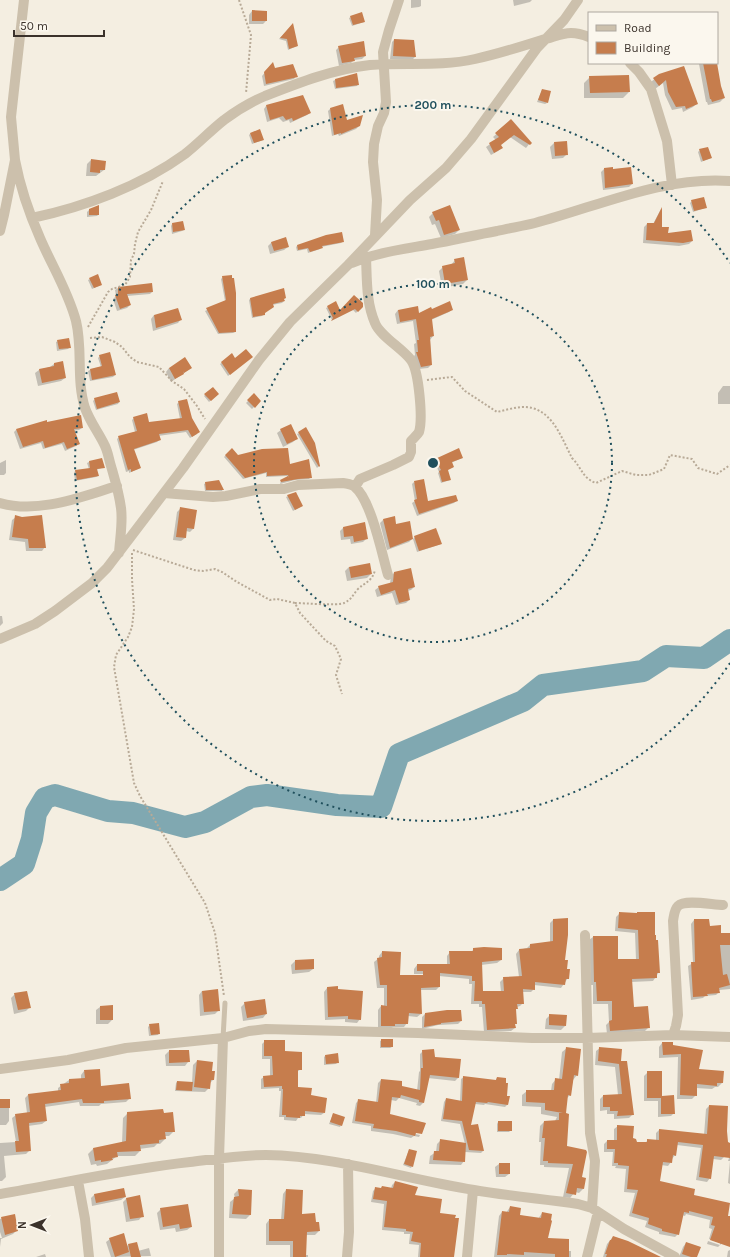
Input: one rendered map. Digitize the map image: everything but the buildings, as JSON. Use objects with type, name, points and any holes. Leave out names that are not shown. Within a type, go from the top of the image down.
[{"type":"street","points":[[24,0],[12,117],[15,160],[19,182],[32,218],[50,260],[68,296],[76,322],[79,343],[80,385],[85,410],[106,446],[117,486],[121,509],[119,553]]},
{"type":"street","points":[[375,235],[377,200],[373,162],[375,138],[386,102],[383,52],[399,0]]},
{"type":"street","points":[[571,10],[578,0]]},
{"type":"street","points":[[0,639],[35,624],[75,597],[107,568],[211,429],[259,360],[290,322],[348,265],[410,200],[446,168],[471,139],[537,48],[582,0]]},
{"type":"street","points":[[32,218],[74,208],[152,175],[195,146],[224,120],[242,108],[264,96],[310,80],[354,68],[383,64],[438,64],[466,61],[572,33],[588,37]]},
{"type":"street","points":[[631,64],[639,72],[651,89],[667,141],[672,185]]},
{"type":"street","points":[[0,231],[6,209],[15,160]]},
{"type":"street","points":[[348,265],[366,258],[535,223],[632,193],[691,182],[730,183]]},
{"type":"street","points":[[355,487],[360,479],[393,466],[409,457],[411,452],[411,441],[418,432],[420,413],[418,381],[411,361],[376,326],[374,321],[367,295],[366,258]]},
{"type":"street","points":[[164,493],[212,497],[226,496],[260,489],[284,490],[298,485],[343,483],[355,487],[365,500],[370,511],[388,575]]},
{"type":"street","points":[[0,503],[11,506],[44,505],[117,486]]},
{"type":"street","points":[[673,1035],[678,1015],[673,921],[674,912],[678,906],[685,902],[723,906]]},
{"type":"street","points":[[585,935],[590,1133],[595,1161],[595,1210],[587,1257]]},
{"type":"street","points":[[0,1069],[68,1060],[126,1048],[223,1038],[249,1031],[266,1030],[418,1033],[532,1038],[673,1035],[730,1038]]},
{"type":"street","points":[[219,1257],[219,1158],[223,1038]]},
{"type":"street","points":[[0,1194],[78,1181],[110,1173],[219,1158],[264,1155],[294,1156],[348,1164],[473,1190],[578,1204],[595,1210],[624,1229],[675,1257]]},
{"type":"street","points":[[347,1257],[348,1164]]},
{"type":"street","points":[[78,1181],[85,1219],[89,1257]]},
{"type":"street","points":[[467,1257],[473,1190]]},
{"type":"lane","points":[[223,1038],[225,1003]]},
{"type":"path","points":[[239,0],[251,35],[248,88],[242,108]]},
{"type":"path","points":[[79,343],[108,292],[112,289],[126,285],[130,277],[131,260],[134,254],[138,232],[156,199],[169,164]]},
{"type":"path","points":[[79,343],[91,337],[102,337],[122,346],[130,357],[137,362],[159,367],[172,381],[184,389],[197,406],[211,429]]},
{"type":"path","points":[[418,381],[452,377],[466,390],[497,412],[521,407],[530,408],[544,413],[552,420],[581,472],[588,480],[596,483],[622,472],[636,475],[649,475],[664,469],[670,455],[692,459],[698,468],[717,474],[730,465]]},
{"type":"path","points":[[225,1003],[216,933],[205,903],[140,796],[134,783],[114,667],[116,655],[128,637],[132,627],[134,609],[132,579],[133,556],[131,549],[138,550],[194,570],[215,569],[270,600],[277,599],[295,603],[343,604],[352,598],[357,590],[364,586],[374,576],[378,561],[382,554]]},
{"type":"path","points":[[295,603],[300,613],[326,640],[335,646],[341,659],[336,675],[342,694]]},
{"type":"waterway","points":[[0,880],[24,864],[32,839],[36,813],[45,798],[55,795],[108,811],[133,813],[185,827],[205,822],[251,797],[267,795],[337,805],[381,807],[399,754],[523,701],[543,685],[643,671],[666,656],[704,658],[730,640]]}]
